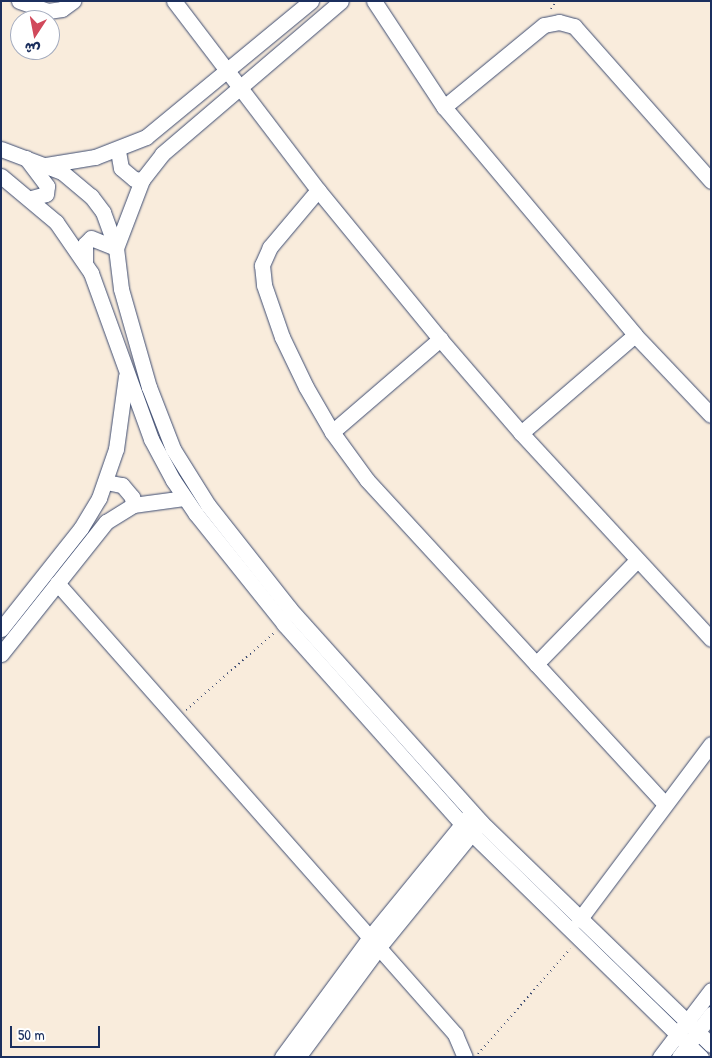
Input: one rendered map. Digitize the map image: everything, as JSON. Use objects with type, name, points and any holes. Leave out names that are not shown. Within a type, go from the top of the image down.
[{"type":"street","points":[[20,1],[48,11],[62,9],[73,1]]},
{"type":"street","points":[[174,1],[237,87],[318,190],[440,339],[636,561],[711,639]]},
{"type":"street","points":[[44,165],[118,151],[146,137],[311,1]]},
{"type":"street","points":[[116,248],[142,180],[162,154],[237,87],[341,1]]},
{"type":"street","points":[[374,1],[444,107],[635,335],[711,415]]},
{"type":"street","points":[[444,107],[544,25],[559,22],[574,26],[711,181]]},
{"type":"street","points":[[1,149],[44,165],[70,178],[91,196],[111,229],[124,298],[149,387],[164,428],[184,468],[290,609],[472,823],[579,920],[701,1057]]},
{"type":"street","points":[[118,151],[121,168],[134,179],[142,180]]},
{"type":"street","points":[[26,158],[47,186],[46,194],[31,198]]},
{"type":"street","points":[[1,176],[31,198],[56,222],[85,263],[100,292],[151,439],[184,498],[284,624],[472,823],[578,939],[685,1038],[711,1046]]},
{"type":"street","points":[[318,190],[270,247],[262,275],[282,337],[332,432],[367,480],[665,804]]},
{"type":"street","points":[[85,263],[85,244],[91,238],[116,248]]},
{"type":"street","points":[[521,433],[635,335]]},
{"type":"street","points":[[332,432],[440,339]]},
{"type":"street","points":[[1,629],[81,528],[106,482],[120,432],[126,369]]},
{"type":"street","points":[[106,482],[122,485],[132,497],[133,505]]},
{"type":"street","points":[[1,654],[106,522],[133,505],[184,498]]},
{"type":"street","points":[[536,664],[636,561]]},
{"type":"street","points":[[57,583],[455,1034],[465,1057]]},
{"type":"street","points":[[579,920],[711,744]]},
{"type":"street","points":[[282,1057],[472,823]]},
{"type":"street","points":[[298,1057],[375,942]]},
{"type":"street","points":[[685,1038],[711,990]]},
{"type":"street","points":[[660,1057],[685,1038],[711,1014]]},
{"type":"path","points":[[176,718],[284,624]]},
{"type":"path","points":[[474,1057],[578,939]]}]
